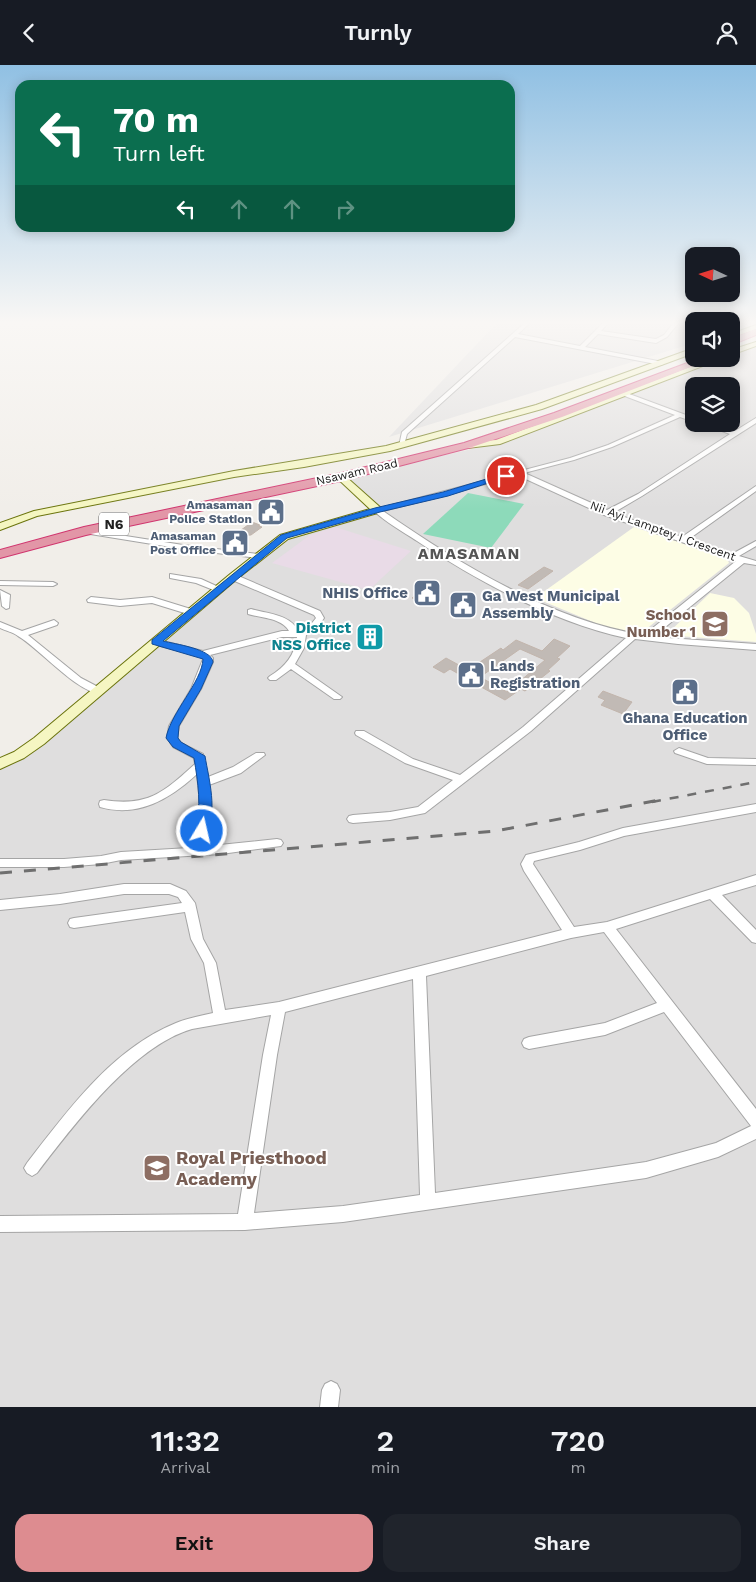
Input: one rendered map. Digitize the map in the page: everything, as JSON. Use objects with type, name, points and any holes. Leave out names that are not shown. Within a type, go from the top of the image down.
[{"type":"highway","name":"Nsawam Road","points":[[0,545],[139,511],[305,477],[432,447],[530,417],[620,384]]},
{"type":"highway","name":"Nsawam Road","points":[[0,554],[84,531],[341,477],[468,445],[558,415],[641,384]]},
{"type":"main road","points":[[2,525],[34,514],[234,474],[304,464],[401,445],[539,407],[604,384]]},
{"type":"main road","points":[[468,445],[497,442],[652,384]]},
{"type":"main road","points":[[341,477],[378,510]]},
{"type":"main road","points":[[0,765],[39,741],[233,577],[284,537],[378,510]]},
{"type":"street","points":[[401,445],[404,433],[459,384]]},
{"type":"street","points":[[624,394],[685,417]]},
{"type":"street","points":[[378,510],[572,459],[680,415]]},
{"type":"street","points":[[607,513],[640,495],[756,420]]},
{"type":"street","name":"Nii Ayi Lamptey I Crescent","points":[[516,474],[527,476],[607,513],[733,557],[756,563]]},
{"type":"street","points":[[683,540],[756,488]]},
{"type":"street","points":[[378,510],[405,530],[482,578],[563,616],[632,637],[756,647]]},
{"type":"street","points":[[84,531],[168,545],[259,556]]},
{"type":"street","points":[[733,557],[756,543]]},
{"type":"street","points":[[646,638],[742,560]]},
{"type":"street","points":[[173,576],[198,581],[219,589]]},
{"type":"street","points":[[155,642],[204,654],[272,636],[298,634],[318,623],[320,618],[317,613],[233,577]]},
{"type":"street","points":[[0,583],[54,584]]},
{"type":"street","points":[[0,592],[6,595],[6,606]]},
{"type":"street","points":[[91,600],[120,603],[152,600],[191,612]]},
{"type":"street","points":[[251,612],[281,620],[298,634],[299,653],[290,665],[273,678]]},
{"type":"street","points":[[22,634],[54,623]]},
{"type":"street","points":[[0,625],[22,634],[78,680],[99,691]]},
{"type":"street","points":[[353,819],[390,816],[421,810],[533,725],[632,637]]},
{"type":"street","points":[[194,852],[206,814],[201,765],[199,756],[177,745],[172,738],[174,726],[196,689],[208,662],[208,657],[204,654]]},
{"type":"street","points":[[290,665],[337,697]]},
{"type":"street","points":[[360,733],[409,761],[462,779]]},
{"type":"street","points":[[679,751],[707,761],[756,762]]},
{"type":"street","points":[[204,783],[236,770],[260,755]]},
{"type":"street","points":[[104,804],[117,807],[133,807],[152,802],[170,793],[201,765]]},
{"type":"street","points":[[571,933],[530,871],[527,864],[530,858],[651,826],[756,808]]},
{"type":"street","points":[[0,863],[64,863],[101,860],[121,856],[194,852],[277,843]]},
{"type":"street","points":[[32,1168],[90,1096],[137,1052],[178,1028],[220,1017],[280,1009],[571,933],[607,927],[756,879]]},
{"type":"street","points":[[0,905],[60,899],[124,889],[170,889],[182,893],[189,903],[197,939],[210,963],[220,1017]]},
{"type":"street","points":[[713,894],[756,938]]},
{"type":"street","points":[[74,923],[189,907]]},
{"type":"street","points":[[607,927],[756,1121]]},
{"type":"street","points":[[419,974],[428,1202]]},
{"type":"street","points":[[529,1043],[606,1029],[666,1005]]},
{"type":"street","points":[[245,1222],[270,1055],[280,1009]]},
{"type":"street","points":[[0,1225],[245,1222],[343,1214],[646,1170],[718,1150],[756,1131]]},
{"type":"shaded area","points":[[439,384],[562,384],[389,437]]},
{"type":"shaded area","points":[[659,384],[685,384],[685,432],[740,432],[740,384],[756,384],[756,1407],[0,1407],[0,768],[137,662],[289,537],[382,511],[345,477],[495,444]]},
{"type":"shaded area","points":[[335,527],[411,551],[369,590],[272,563],[310,535]]},
{"type":"shaded area","points":[[634,527],[727,558],[729,563],[640,634],[605,627],[535,598]]},
{"type":"shaded area","name":"School Number 1","points":[[710,593],[734,598],[749,613],[756,634],[756,642],[666,635]]},
{"type":"green space","points":[[468,493],[524,504],[491,548],[423,534]]},
{"type":"building","points":[[252,522],[262,527],[251,535],[233,536]]},
{"type":"building","points":[[544,567],[553,571],[528,589],[518,585]]},
{"type":"building","name":"NHIS Office","points":[[427,584],[441,588],[426,603],[412,598]]},
{"type":"building","points":[[554,639],[570,646],[557,658],[560,659],[548,670],[550,671],[525,691],[521,689],[505,700],[472,682],[467,686],[459,681],[464,677],[450,669],[444,673],[433,667],[446,658],[468,670],[501,648],[503,650],[516,640],[542,651]],"holes":[[[520,649],[545,660],[507,692],[480,677]]]},
{"type":"building","points":[[603,691],[632,702],[623,714],[601,705],[605,700],[598,697]]},
{"type":"railway","points":[[652,802],[756,782]]},
{"type":"railway","points":[[0,873],[496,831],[659,800]]},
{"type":"place","name":"Amasaman Police Station","points":[[271,512]]},
{"type":"place","name":"Amasaman Post Office","points":[[235,543]]},
{"type":"place","name":"NHIS Office","points":[[427,593]]},
{"type":"place","name":"Ga West Municipal Assembly","points":[[463,605]]},
{"type":"place","name":"School Number 1","points":[[715,624]]},
{"type":"place","name":"District NSS Office","points":[[370,637]]},
{"type":"place","name":"Lands Registration","points":[[471,675]]},
{"type":"place","name":"Ghana Education Office","points":[[685,692]]},
{"type":"place","name":"Royal Priesthood Academy","points":[[157,1168]]},
{"type":"district","name":"AMASAMAN","points":[[469,553]]},
{"type":"route","points":[[202,831],[206,814],[204,783],[199,756],[177,745],[172,738],[174,726],[196,689],[208,662],[208,657],[204,654],[155,642],[284,537],[506,476]]}]
